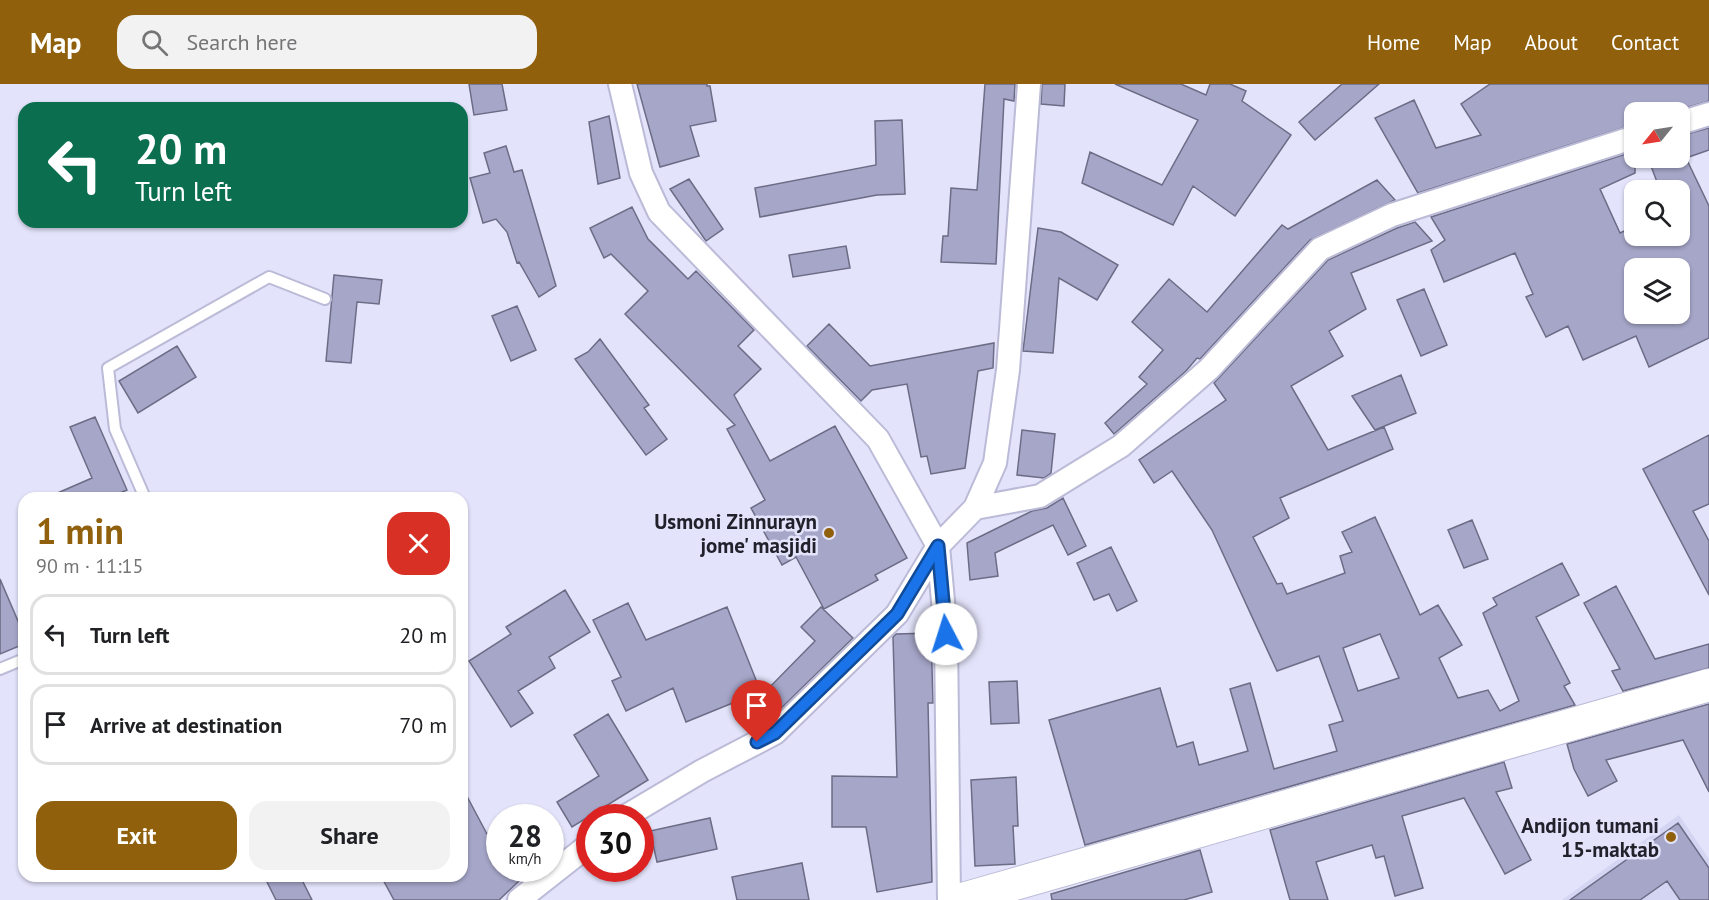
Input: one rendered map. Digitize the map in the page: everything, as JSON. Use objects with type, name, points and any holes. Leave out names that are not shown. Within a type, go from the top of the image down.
[{"type":"street","points":[[620,84],[640,173],[659,212],[878,439],[938,546],[946,634],[949,900]]},
{"type":"street","points":[[647,804],[702,771],[775,733],[897,614],[938,546],[975,508],[995,463],[1008,370],[1029,84]]},
{"type":"street","points":[[1690,120],[1709,114]]},
{"type":"street","points":[[975,508],[1040,496],[1121,446],[1209,369],[1320,249],[1392,215],[1624,141]]},
{"type":"street","points":[[959,900],[1709,686]]},
{"type":"street","points":[[519,900],[576,855]]},
{"type":"lane","points":[[142,492],[115,429],[108,368],[268,277],[325,299]]},
{"type":"lane","points":[[0,669],[18,662]]},
{"type":"shaded area","name":"Andijon tumani 15-maktab","points":[[1679,815],[1709,859],[1709,900],[1562,900]]},
{"type":"building","points":[[469,84],[502,84],[507,110],[474,115]]},
{"type":"building","points":[[637,84],[707,84],[710,86],[716,121],[690,126],[699,156],[660,167]]},
{"type":"building","points":[[985,84],[1015,84],[1014,101],[1004,99],[996,264],[941,262],[943,236],[948,236],[951,188],[977,190]]},
{"type":"building","points":[[1042,84],[1065,84],[1064,106],[1041,104]]},
{"type":"building","points":[[1115,84],[1181,84],[1206,95],[1210,84],[1230,84],[1246,91],[1242,101],[1291,135],[1235,216],[1193,186],[1173,225],[1082,183],[1090,152],[1162,185],[1198,120]]},
{"type":"building","points":[[1342,84],[1379,84],[1315,140],[1299,122]]},
{"type":"building","points":[[1490,84],[1709,84],[1709,101],[1690,107],[1690,102],[1624,102],[1624,127],[1418,193],[1375,118],[1414,100],[1436,148],[1481,135],[1461,104]]},
{"type":"building","points":[[609,116],[620,178],[598,184],[589,122]]},
{"type":"building","points":[[902,120],[905,194],[877,195],[760,217],[755,188],[876,165],[875,121]]},
{"type":"building","points":[[1709,128],[1709,150],[1690,157],[1690,133]]},
{"type":"building","points":[[506,146],[514,172],[522,170],[556,286],[539,297],[519,262],[517,263],[507,232],[496,219],[483,223],[470,178],[490,173],[484,153]]},
{"type":"building","points":[[1624,155],[1624,168],[1635,168],[1635,173],[1600,189],[1620,233],[1624,231],[1624,246],[1690,246],[1690,180],[1656,180],[1652,168],[1690,166],[1709,206],[1709,338],[1649,367],[1636,336],[1583,360],[1568,326],[1546,337],[1526,297],[1533,294],[1515,253],[1444,282],[1431,250],[1445,240],[1431,217]]},
{"type":"building","points":[[689,179],[723,229],[706,241],[670,189]]},
{"type":"building","points":[[1377,180],[1395,200],[1310,240],[1200,359],[1197,358],[1186,371],[1114,434],[1105,423],[1147,384],[1139,377],[1163,350],[1132,322],[1169,279],[1207,312],[1282,225],[1288,229]]},
{"type":"building","points":[[632,207],[648,239],[688,279],[696,271],[754,330],[738,346],[761,369],[734,395],[770,461],[835,426],[907,558],[875,575],[878,580],[824,609],[796,557],[782,565],[751,508],[765,500],[727,429],[735,425],[625,314],[648,291],[611,254],[604,258],[590,228]]},
{"type":"building","points":[[1415,222],[1432,241],[1351,273],[1366,309],[1329,331],[1343,356],[1291,386],[1328,450],[1384,427],[1393,449],[1280,498],[1289,518],[1253,537],[1277,584],[1282,583],[1287,594],[1345,573],[1340,556],[1352,552],[1342,532],[1375,517],[1420,615],[1438,605],[1462,645],[1439,658],[1458,698],[1488,690],[1500,711],[1519,701],[1483,613],[1497,605],[1493,598],[1562,563],[1579,595],[1536,617],[1570,683],[1564,686],[1575,705],[1085,845],[1049,720],[1160,688],[1177,747],[1193,742],[1199,765],[1248,751],[1230,689],[1250,683],[1274,769],[1337,751],[1329,725],[1343,721],[1319,656],[1277,671],[1212,530],[1172,471],[1154,483],[1139,460],[1226,400],[1214,383],[1328,260]],"holes":[[[1380,634],[1399,678],[1358,691],[1343,648]]]},
{"type":"building","points":[[1038,228],[1061,232],[1118,265],[1097,300],[1059,278],[1053,353],[1023,351]]},
{"type":"building","points":[[846,246],[850,268],[793,277],[789,255]]},
{"type":"building","points":[[334,275],[382,280],[379,304],[357,302],[351,363],[326,361]]},
{"type":"building","points":[[1424,289],[1447,345],[1421,356],[1397,300]]},
{"type":"building","points":[[517,306],[536,350],[511,361],[492,316]]},
{"type":"building","points":[[829,324],[870,366],[994,343],[993,368],[978,371],[965,468],[931,474],[927,456],[921,457],[907,384],[872,390],[861,401],[807,346]]},
{"type":"building","points":[[600,339],[649,405],[644,408],[667,439],[646,455],[575,359],[588,352]]},
{"type":"building","points":[[177,346],[196,377],[138,413],[119,381]]},
{"type":"building","points":[[1401,375],[1416,413],[1375,430],[1352,396]]},
{"type":"building","points":[[95,417],[127,490],[122,492],[60,492],[92,478],[70,427]]},
{"type":"building","points":[[1022,430],[1055,434],[1051,473],[1044,478],[1017,475]]},
{"type":"building","points":[[1709,435],[1709,504],[1693,511],[1709,541],[1709,595],[1643,469]]},
{"type":"building","points":[[1063,498],[1086,546],[1068,555],[1053,525],[995,553],[998,576],[970,580],[967,543],[1032,511],[1047,508]]},
{"type":"building","points":[[1472,520],[1488,559],[1464,568],[1448,530]]},
{"type":"building","points":[[1111,547],[1137,601],[1117,611],[1109,594],[1094,600],[1077,563]]},
{"type":"building","points":[[0,579],[18,621],[18,646],[0,654]]},
{"type":"building","points":[[1616,586],[1655,659],[1709,644],[1709,668],[1623,691],[1612,671],[1620,669],[1584,603]]},
{"type":"building","points":[[565,590],[590,632],[549,657],[555,668],[518,691],[533,713],[511,727],[469,661],[511,634],[506,627]]},
{"type":"building","points":[[628,603],[646,640],[727,607],[762,695],[815,641],[801,627],[821,607],[853,638],[767,722],[756,728],[740,700],[686,722],[673,688],[626,711],[612,681],[621,677],[593,620]]},
{"type":"building","points":[[931,633],[933,703],[928,703],[932,882],[877,892],[866,827],[832,827],[832,776],[897,777],[893,637],[896,634]]},
{"type":"building","points":[[1017,681],[1019,723],[991,724],[989,682]]},
{"type":"building","points":[[1709,704],[1709,792],[1683,740],[1606,760],[1617,781],[1588,796],[1574,769],[1567,744]]},
{"type":"building","points":[[608,714],[648,780],[609,804],[576,804],[576,825],[572,827],[564,814],[564,804],[557,802],[599,776],[574,735]]},
{"type":"building","points":[[1504,762],[1512,788],[1496,792],[1531,860],[1505,874],[1464,798],[1402,816],[1423,888],[1395,896],[1384,856],[1376,858],[1372,845],[1316,862],[1328,900],[1290,900],[1270,830]]},
{"type":"building","points":[[1016,777],[1018,826],[1013,826],[1015,864],[975,866],[971,780]]},
{"type":"building","points":[[468,798],[486,832],[486,882],[518,882],[499,900],[394,900],[384,882],[468,882]]},
{"type":"building","points":[[710,818],[717,849],[657,862],[654,830]]},
{"type":"building","name":"Andijon tumani 15-maktab","points":[[1678,823],[1709,868],[1709,900],[1680,900],[1667,881],[1640,900],[1570,900]]},
{"type":"building","points":[[1200,850],[1212,892],[1184,900],[1052,900],[1051,894]]},
{"type":"building","points":[[802,863],[809,900],[737,900],[732,877]]},
{"type":"building","points":[[267,882],[303,882],[312,900],[276,900]]},
{"type":"place","name":"Usmoni Zinnurayn jome' masjidi","points":[[829,533]]},
{"type":"place","name":"Andijon tumani 15-maktab","points":[[1671,837]]},
{"type":"route","points":[[757,742],[775,733],[897,614],[938,546],[946,634]]}]
